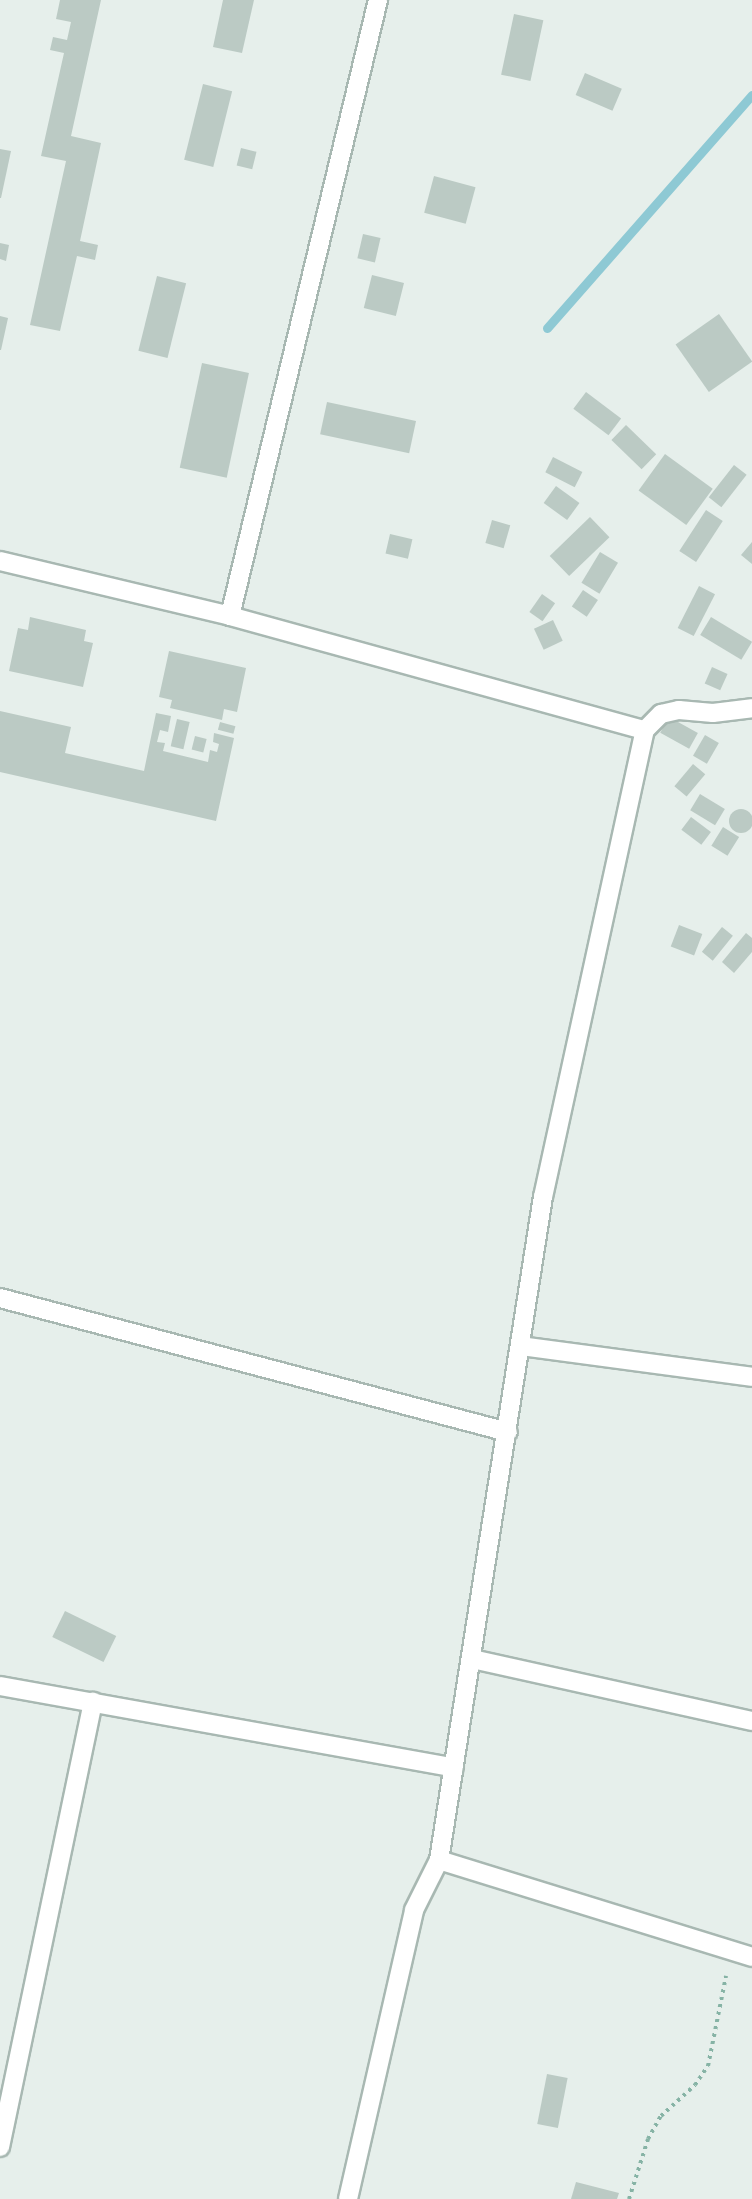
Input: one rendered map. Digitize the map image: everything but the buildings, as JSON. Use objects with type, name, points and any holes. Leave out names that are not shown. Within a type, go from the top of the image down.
[{"type":"street","points":[[230,616],[378,0]]},
{"type":"street","points":[[0,561],[230,616],[645,730]]},
{"type":"street","points":[[348,2199],[414,1911],[439,1860],[508,1432],[543,1197],[645,730],[661,714],[679,710],[713,713],[752,708]]},
{"type":"street","points":[[0,1298],[508,1432]]},
{"type":"street","points":[[521,1346],[752,1377]]},
{"type":"street","points":[[472,1659],[752,1721]]},
{"type":"street","points":[[0,1686],[454,1768]]},
{"type":"street","points":[[0,2147],[93,1702]]},
{"type":"street","points":[[439,1860],[752,1957]]},
{"type":"path","points":[[628,2199],[648,2139],[661,2116],[695,2085],[708,2066],[731,1952]]},
{"type":"waterway","points":[[547,328],[752,95]]}]
